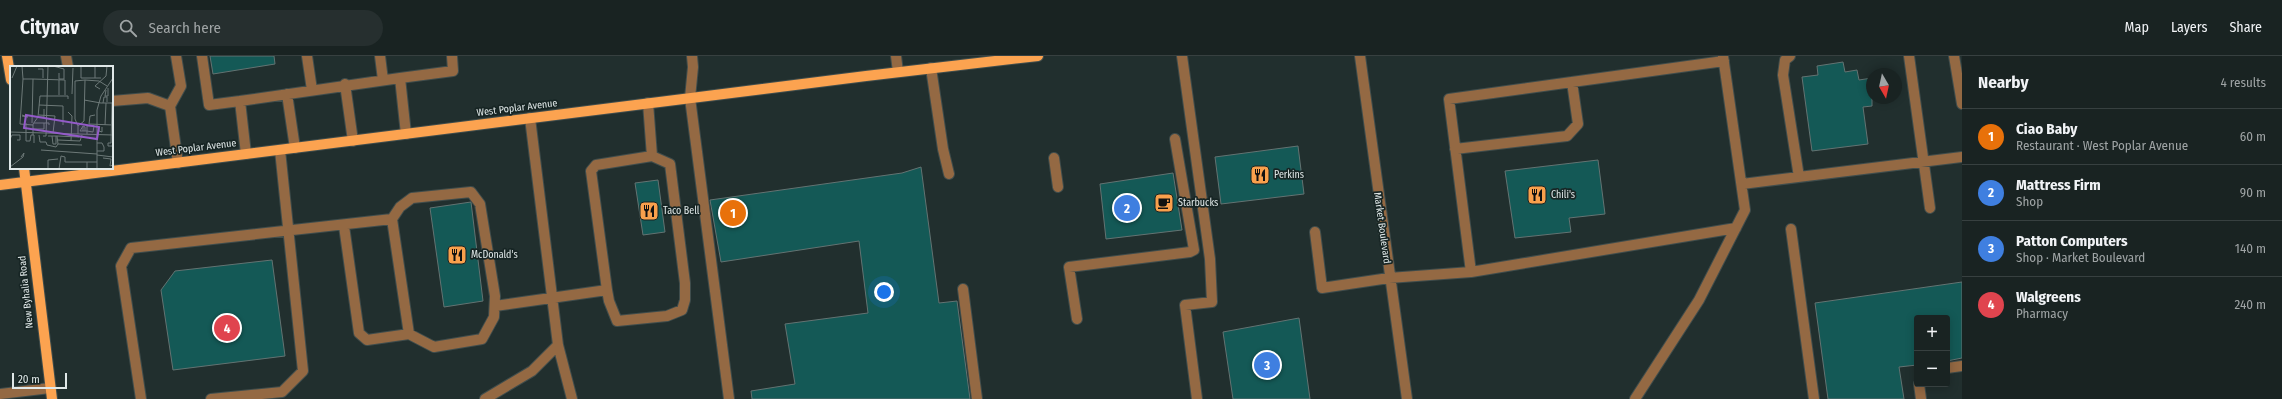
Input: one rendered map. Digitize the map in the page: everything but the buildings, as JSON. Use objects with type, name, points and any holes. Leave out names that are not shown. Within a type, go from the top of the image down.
[{"type":"main road","points":[[7,56],[10,74]]},
{"type":"main road","name":"West Poplar Avenue","points":[[0,185],[648,103],[1038,56]]},
{"type":"main road","name":"New Byhalia Road","points":[[24,169],[52,399]]},
{"type":"street","points":[[66,56],[68,66]]},
{"type":"street","points":[[176,56],[181,86],[170,106],[178,163]]},
{"type":"street","points":[[202,56],[209,105],[345,84],[454,71],[452,56]]},
{"type":"street","points":[[306,56],[312,90]]},
{"type":"street","points":[[380,56],[383,80]]},
{"type":"street","points":[[692,56],[693,67],[690,98],[729,399]]},
{"type":"street","points":[[896,56],[898,72]]},
{"type":"street","points":[[1182,56],[1210,259],[1212,302],[1185,305],[1197,399]]},
{"type":"street","name":"Market Boulevard","points":[[1360,56],[1389,278],[1407,399]]},
{"type":"street","points":[[1790,56],[1785,60],[1783,75],[1799,177]]},
{"type":"street","points":[[1908,56],[1930,208]]},
{"type":"street","points":[[1954,56],[1962,104]]},
{"type":"street","points":[[1471,272],[1448,99],[1723,59],[1745,210],[1699,300],[1635,399]]},
{"type":"street","points":[[931,68],[949,174]]},
{"type":"street","points":[[400,78],[406,134]]},
{"type":"street","points":[[1455,149],[1567,136],[1578,124],[1572,82]]},
{"type":"street","points":[[345,84],[353,141]]},
{"type":"street","points":[[288,94],[295,148]]},
{"type":"street","points":[[113,101],[148,98],[170,106]]},
{"type":"street","points":[[240,101],[246,154]]},
{"type":"street","points":[[648,103],[652,156]]},
{"type":"street","points":[[530,118],[558,345],[572,399]]},
{"type":"street","points":[[1077,320],[1068,267],[1190,252],[1194,250],[1175,139]]},
{"type":"street","points":[[211,399],[282,392],[303,371],[280,150]]},
{"type":"street","points":[[652,156],[670,164],[685,283],[685,300],[682,310],[667,316],[617,321],[609,301],[607,290],[591,171],[596,165],[652,156]]},
{"type":"street","points":[[1742,184],[1962,157]]},
{"type":"street","points":[[1054,158],[1058,187]]},
{"type":"street","points":[[344,226],[359,333],[367,340],[409,334],[434,347],[482,338],[494,317],[495,296],[480,204],[471,192],[412,198],[400,207],[392,219],[409,334]]},
{"type":"street","points":[[141,399],[121,266],[131,248],[288,230],[344,226],[392,219]]},
{"type":"street","points":[[1315,232],[1322,288],[1389,278],[1471,272],[1736,228]]},
{"type":"street","points":[[1791,229],[1814,399]]},
{"type":"street","points":[[962,289],[977,399]]},
{"type":"street","points":[[495,306],[607,290]]},
{"type":"street","points":[[485,399],[532,371],[558,345]]},
{"type":"street","points":[[1950,368],[1962,366]]},
{"type":"street","points":[[1920,387],[1922,399]]},
{"type":"street","points":[[0,394],[50,388]]},
{"type":"place","name":"Perkins","points":[[1260,175]]},
{"type":"place","name":"Chili's","points":[[1537,195]]},
{"type":"place","name":"Starbucks","points":[[1164,203]]},
{"type":"place","name":"Mattress Firm","points":[[1127,208]]},
{"type":"place","name":"Taco Bell","points":[[649,211]]},
{"type":"place","name":"Ciao Baby","points":[[733,213]]},
{"type":"place","name":"McDonald's","points":[[457,255]]},
{"type":"place","name":"Walgreens","points":[[227,328]]},
{"type":"place","name":"Patton Computers","points":[[1267,365]]}]
